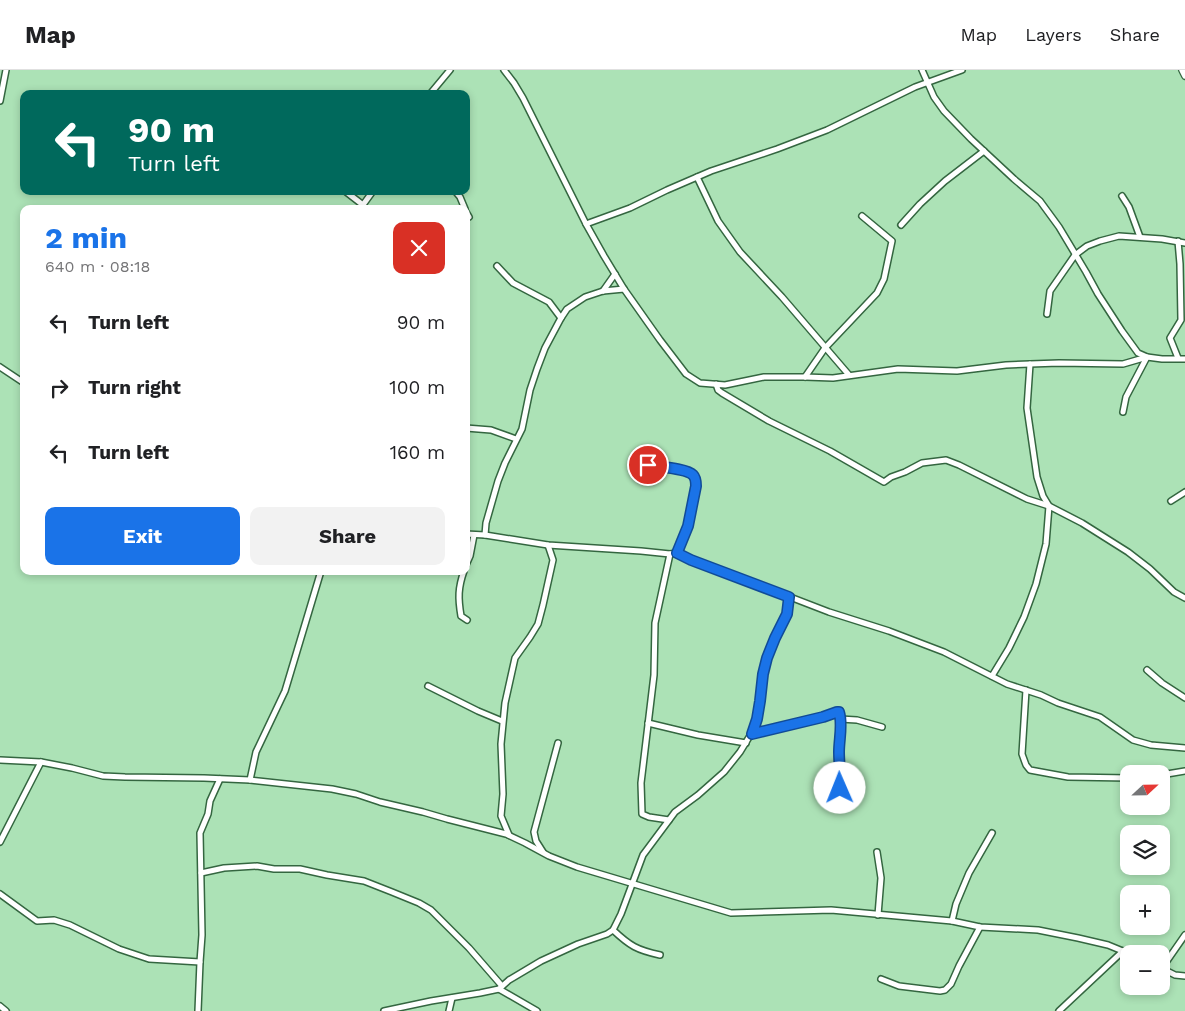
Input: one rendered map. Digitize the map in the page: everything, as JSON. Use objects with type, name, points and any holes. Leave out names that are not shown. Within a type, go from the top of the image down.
[{"type":"street","points":[[0,101],[2,79],[6,70]]},
{"type":"street","points":[[433,90],[450,70]]},
{"type":"street","points":[[504,70],[523,98],[586,224],[624,288],[686,374],[700,383],[725,385],[764,377],[833,378],[898,369],[957,371],[1030,364],[1123,364],[1147,357]]},
{"type":"street","points":[[922,70],[938,105],[944,112],[1014,179],[1040,200],[1059,228],[1100,299],[1138,353],[1147,357],[1162,359],[1185,359]]},
{"type":"street","points":[[586,224],[630,208],[697,177],[827,130],[926,82],[962,70]]},
{"type":"street","points":[[1182,70],[1185,76]]},
{"type":"street","points":[[901,225],[945,181],[984,151]]},
{"type":"street","points":[[697,177],[718,221],[740,252],[782,296],[850,375]]},
{"type":"street","points":[[349,195],[360,205]]},
{"type":"street","points":[[1122,196],[1140,237]]},
{"type":"street","points":[[805,377],[825,348],[877,293],[884,279],[892,241],[862,216]]},
{"type":"street","points":[[1047,314],[1050,291],[1075,255],[1087,246],[1100,240],[1119,236],[1185,243]]},
{"type":"street","points":[[1178,241],[1181,320],[1170,338],[1178,358]]},
{"type":"street","points":[[497,266],[513,283],[549,302],[561,318]]},
{"type":"street","points":[[603,291],[616,274]]},
{"type":"street","points":[[485,535],[486,524],[498,481],[522,429],[530,390],[545,348],[566,309],[585,297],[603,291],[624,288]]},
{"type":"street","points":[[1123,412],[1126,397],[1147,357]]},
{"type":"street","points":[[992,676],[1009,648],[1024,617],[1036,584],[1046,544],[1049,506],[1043,496],[1037,477],[1027,408],[1030,364]]},
{"type":"street","points":[[0,367],[20,380]]},
{"type":"street","points":[[716,384],[718,390],[722,393],[769,422],[830,451],[884,482],[922,463],[946,460],[1027,499],[1049,506],[1082,523],[1128,552],[1174,592],[1185,598]]},
{"type":"street","points":[[470,428],[491,430],[516,439]]},
{"type":"street","points":[[648,465],[685,470],[694,476],[696,480],[688,526],[677,553]]},
{"type":"street","points":[[1171,500],[1185,492]]},
{"type":"street","points":[[470,534],[548,545],[677,553],[829,612],[889,631],[944,652],[1007,684],[1100,717],[1133,740],[1151,746],[1185,748]]},
{"type":"street","points":[[470,556],[474,534]]},
{"type":"street","points":[[509,835],[501,816],[503,794],[502,721],[507,688],[515,658],[538,624],[543,605],[553,560],[548,545]]},
{"type":"street","points":[[668,820],[642,814],[640,783],[654,675],[655,622],[670,554]]},
{"type":"street","points":[[250,780],[256,752],[285,691],[320,575]]},
{"type":"street","points":[[463,575],[459,602],[461,616],[467,620]]},
{"type":"street","points":[[384,1011],[501,987],[509,980],[541,961],[613,930],[643,855],[675,812],[724,772],[752,734],[757,719],[767,658],[787,614],[789,597]]},
{"type":"street","points":[[1147,670],[1162,683],[1185,698]]},
{"type":"street","points":[[428,686],[502,721]]},
{"type":"street","points":[[1026,690],[1022,754],[1030,770],[1068,778],[1120,778]]},
{"type":"street","points":[[752,734],[837,712],[840,714],[840,788]]},
{"type":"street","points":[[840,719],[857,720],[882,727]]},
{"type":"street","points":[[648,723],[698,735],[746,743]]},
{"type":"street","points":[[544,854],[536,841],[534,832],[558,743]]},
{"type":"street","points":[[0,760],[41,762],[103,776],[250,780],[332,788],[509,835],[544,854],[577,867],[731,914],[831,910],[952,921],[980,927],[1038,930],[1108,945],[1120,950]]},
{"type":"street","points":[[0,842],[41,762]]},
{"type":"street","points":[[1170,774],[1185,771]]},
{"type":"street","points":[[198,1011],[202,935],[200,833],[208,814],[210,801],[220,779]]},
{"type":"street","points":[[952,921],[956,904],[969,873],[992,833]]},
{"type":"street","points":[[877,852],[881,878],[878,915]]},
{"type":"street","points":[[201,873],[224,868],[256,866],[274,869],[300,869],[327,876],[364,881],[419,903],[431,910],[464,942],[501,987],[537,1011]]},
{"type":"street","points":[[0,894],[37,921],[54,920],[70,925],[119,949],[149,959],[200,962]]},
{"type":"street","points":[[881,979],[908,988],[945,990],[951,984],[980,927]]},
{"type":"street","points":[[613,930],[628,944],[645,952],[660,955]]},
{"type":"street","points":[[1170,957],[1185,935]]},
{"type":"street","points":[[1059,1011],[1120,954]]},
{"type":"street","points":[[1170,971],[1185,976]]},
{"type":"street","points":[[449,1011],[452,998]]},
{"type":"street","points":[[0,1006],[6,1011]]},
{"type":"route","points":[[648,465],[685,470],[691,473],[696,480],[688,526],[677,553],[789,597],[787,614],[767,658],[757,719],[752,734],[839,712],[840,788]]}]
